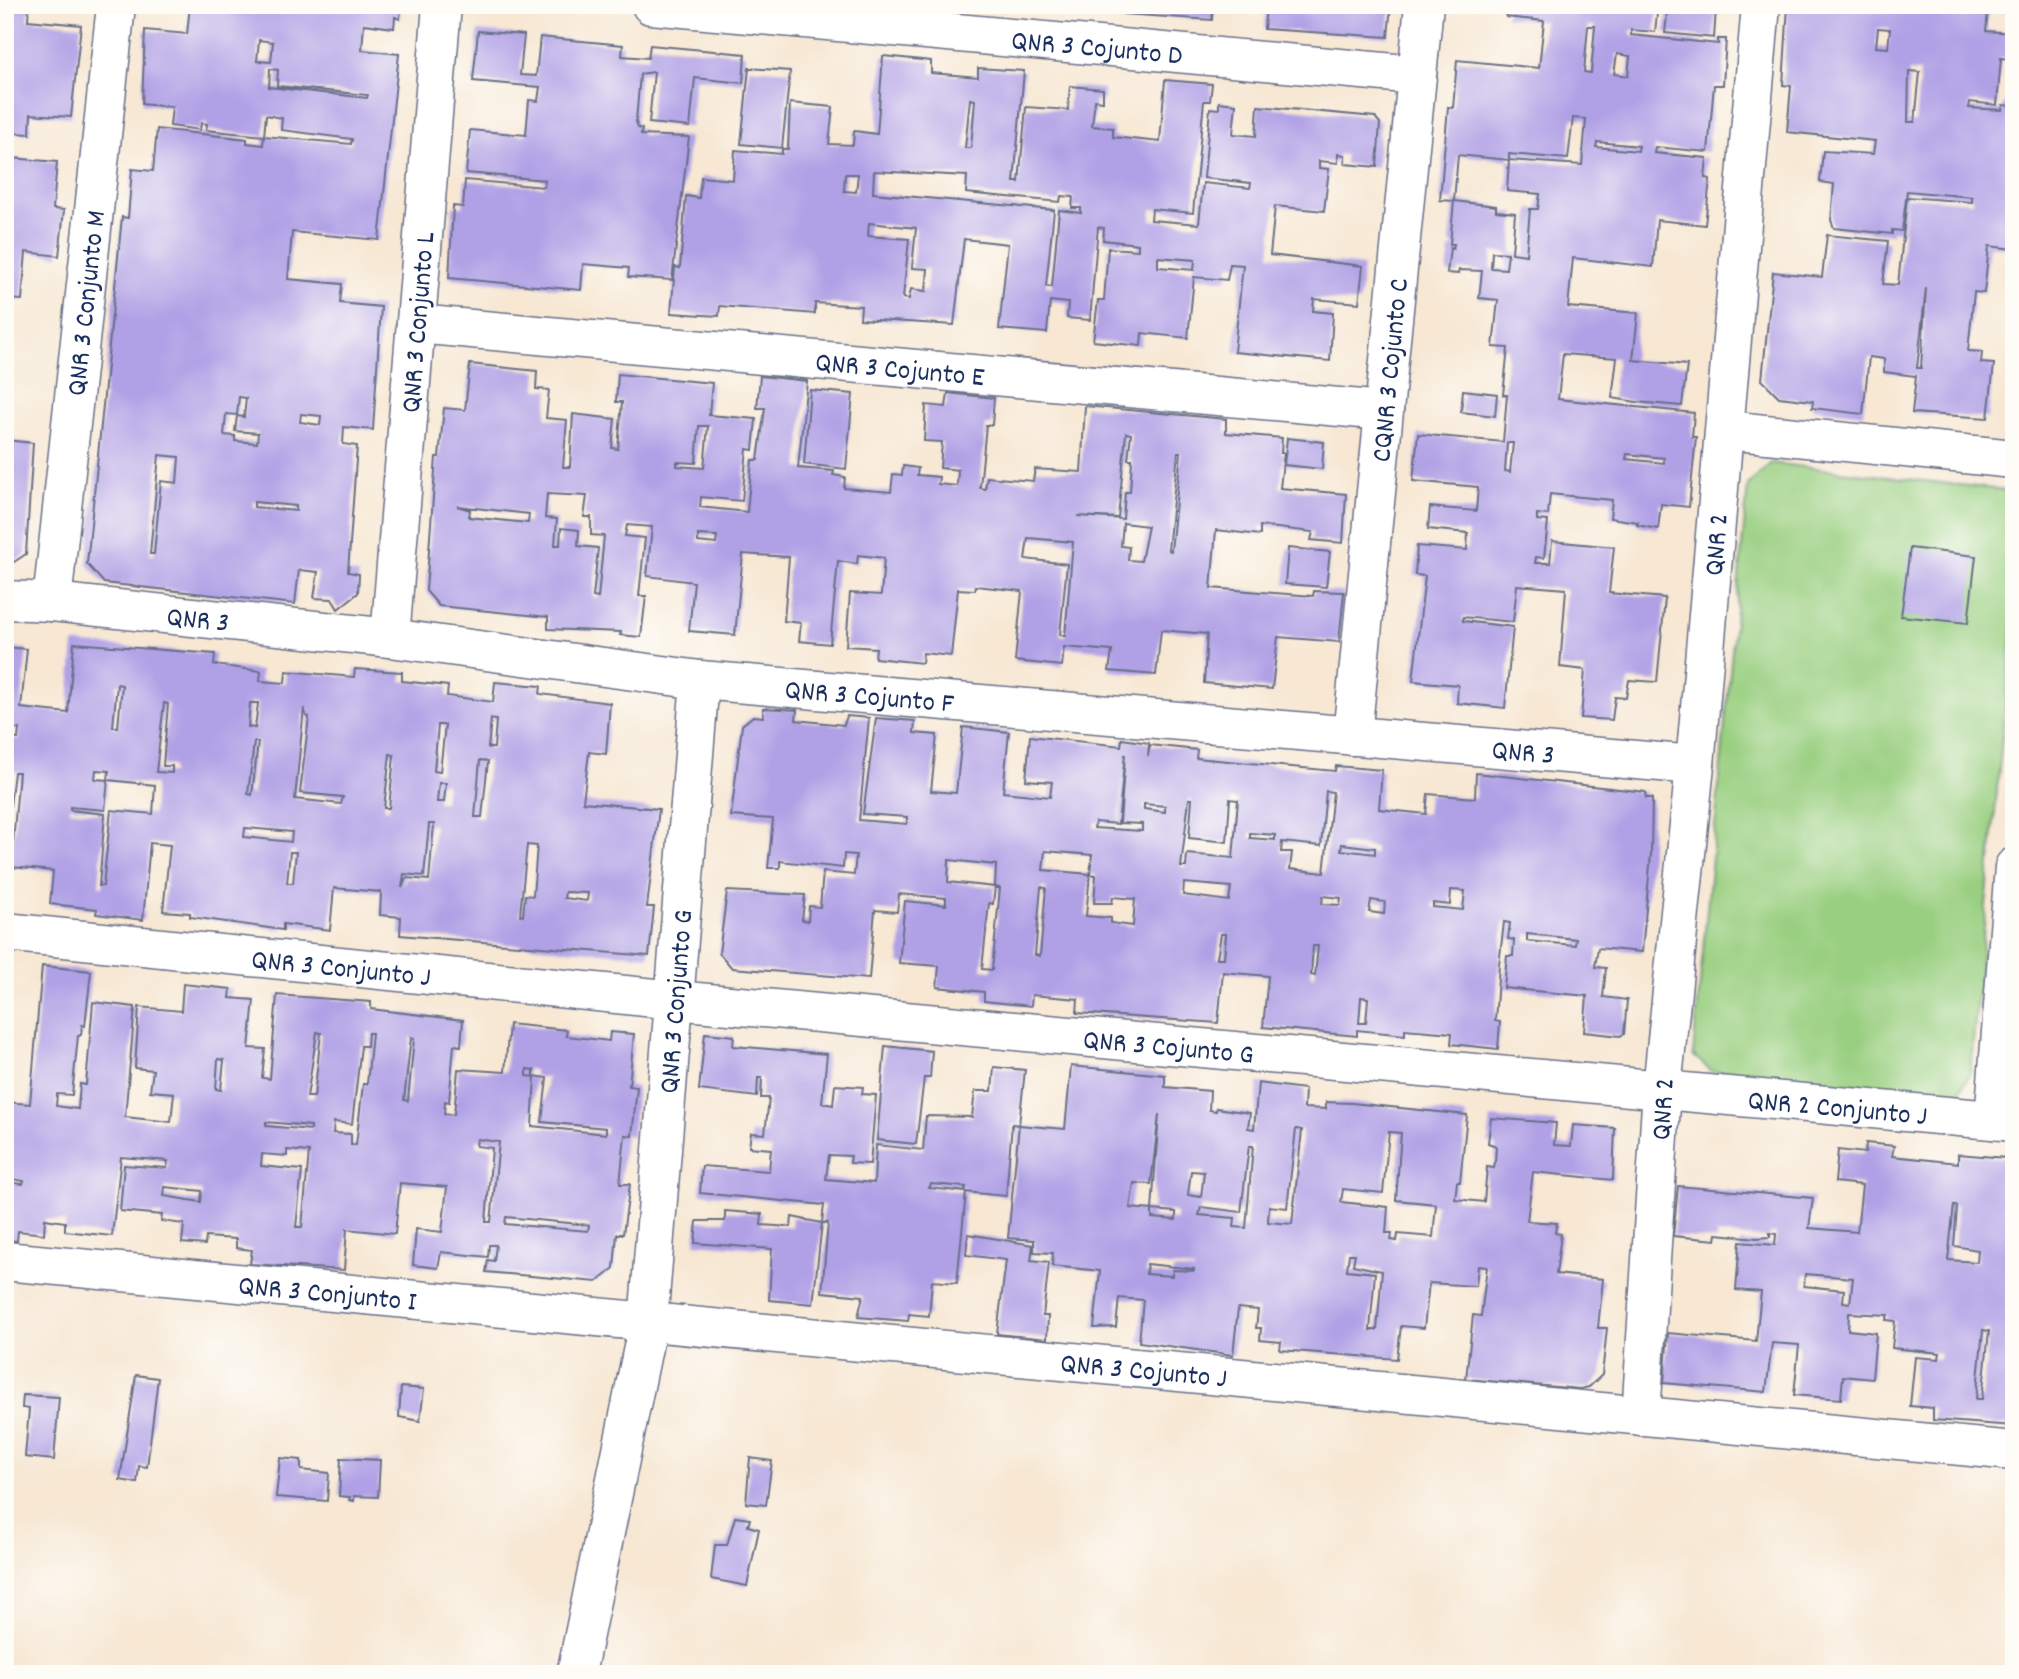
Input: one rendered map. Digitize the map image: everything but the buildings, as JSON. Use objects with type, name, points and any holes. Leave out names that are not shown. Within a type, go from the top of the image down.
[{"type":"street","name":"QNR 3 Conjunto M","points":[[52,602],[116,5]]},
{"type":"street","name":"QNR 3 Conjunto L","points":[[390,638],[442,5]]},
{"type":"street","name":"QNR 3 Cojunto D","points":[[651,5],[1417,75]]},
{"type":"street","name":"CQNR 3 Cojunto C","points":[[1352,736],[1424,5]]},
{"type":"street","name":"QNR 2","points":[[1642,1416],[1662,1089],[1726,430],[1761,5]]},
{"type":"street","name":"QNR 3 Cojunto E","points":[[416,324],[1384,411]]},
{"type":"street","points":[[1726,430],[2014,459]]},
{"type":"street","name":"QNR 3","points":[[5,600],[52,602],[390,638]]},
{"type":"street","name":"QNR 3 Cojunto F","points":[[390,638],[700,680],[1352,736]]},
{"type":"street","name":"QNR 3 Conjunto G","points":[[576,1674],[648,1323],[700,680]]},
{"type":"street","name":"QNR 3","points":[[1352,736],[1695,765]]},
{"type":"street","points":[[2004,1121],[2014,867]]},
{"type":"street","name":"QNR 3 Conjunto J","points":[[5,932],[675,1000]]},
{"type":"street","name":"QNR 3 Cojunto G","points":[[675,1000],[1662,1089]]},
{"type":"street","name":"QNR 2 Conjunto J","points":[[1662,1089],[2004,1121]]},
{"type":"street","name":"QNR 3 Conjunto I","points":[[5,1261],[648,1323]]},
{"type":"street","name":"QNR 3 Cojunto J","points":[[648,1323],[1642,1416]]},
{"type":"street","points":[[1642,1416],[2014,1451]]},
{"type":"green space","points":[[1771,463],[2002,490],[2014,503],[2014,611],[1970,1074],[1957,1096],[1711,1071],[1693,1055],[1748,485]]}]
